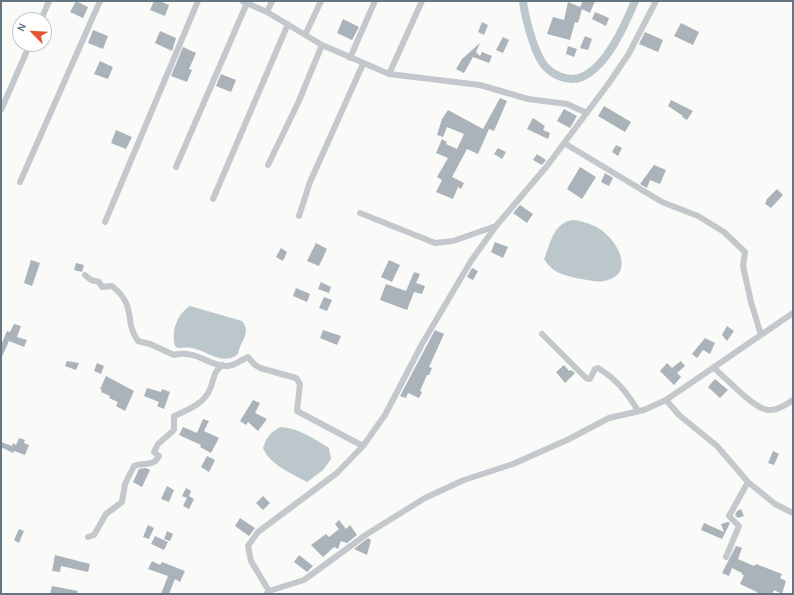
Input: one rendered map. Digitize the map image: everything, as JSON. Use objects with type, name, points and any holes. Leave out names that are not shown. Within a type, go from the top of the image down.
[{"type":"street","points":[[44,12],[49,1]]},
{"type":"street","points":[[20,182],[100,1]]},
{"type":"street","points":[[105,222],[198,1]]},
{"type":"street","points":[[267,12],[272,1]]},
{"type":"street","points":[[305,35],[321,1]]},
{"type":"street","points":[[350,58],[375,1]]},
{"type":"street","points":[[388,74],[422,1]]},
{"type":"street","points":[[656,1],[628,55],[587,113],[547,166],[496,226],[471,262],[425,338],[385,415],[363,446],[337,473],[258,532],[248,546],[251,561],[268,592],[304,580],[367,534],[425,498],[464,480],[527,458],[567,440],[609,418],[638,412],[666,400],[793,313]]},
{"type":"street","points":[[176,167],[244,2],[267,12],[322,45],[388,74],[480,85],[528,99],[567,104],[587,113]]},
{"type":"street","points":[[213,199],[288,24]]},
{"type":"street","points":[[268,165],[298,103],[322,45]]},
{"type":"street","points":[[1,110],[26,52]]},
{"type":"street","points":[[299,216],[310,182],[363,64]]},
{"type":"street","points":[[564,143],[662,202],[698,216],[724,232],[740,246],[745,252],[743,266],[751,302],[761,334]]},
{"type":"street","points":[[360,213],[435,243],[452,241],[496,226]]},
{"type":"street","points":[[85,275],[91,280],[99,282],[102,287],[112,286],[123,294],[130,309],[132,333],[138,341],[150,344],[174,355],[181,353],[195,355],[228,366],[240,362],[248,357],[260,368],[296,378],[300,384],[297,411],[363,446]]},
{"type":"street","points":[[542,334],[586,378],[590,379],[595,369],[598,368],[605,372],[631,398],[638,412]]},
{"type":"street","points":[[88,537],[94,535],[106,514],[122,502],[125,484],[134,466],[151,464],[157,461],[159,456],[154,452],[158,444],[174,430],[174,416],[204,400],[210,390],[214,373],[222,365]]},
{"type":"street","points":[[714,368],[741,393],[758,406],[767,410],[782,407],[793,400]]},
{"type":"street","points":[[666,400],[679,415],[717,446],[748,482],[775,504],[793,513]]},
{"type":"street","points":[[726,557],[739,526],[729,516],[748,482]]},
{"type":"shaded area","points":[[574,220],[588,223],[600,229],[617,247],[622,261],[618,274],[613,278],[597,282],[566,276],[550,267],[544,259],[557,229],[561,225]]},
{"type":"shaded area","points":[[190,306],[242,321],[245,325],[246,333],[238,354],[232,358],[226,359],[214,357],[197,349],[178,348],[175,346],[174,335],[176,323],[185,309]]},
{"type":"shaded area","points":[[280,427],[300,431],[329,448],[331,459],[323,470],[307,482],[276,464],[266,454],[263,448],[271,433]]},
{"type":"building","points":[[76,1],[88,7],[83,18],[70,12]]},
{"type":"building","points":[[154,1],[160,1],[169,5],[165,16],[150,10]]},
{"type":"building","points":[[583,1],[595,1],[590,13],[582,9],[578,23],[575,22],[570,40],[547,34],[553,17],[564,20],[568,2],[580,7]]},
{"type":"building","points":[[595,12],[609,18],[606,26],[592,19]]},
{"type":"building","points":[[343,19],[359,27],[352,40],[337,33]]},
{"type":"building","points":[[482,22],[488,25],[484,35],[478,32]]},
{"type":"building","points":[[681,23],[699,32],[693,45],[674,36]]},
{"type":"building","points":[[93,30],[108,36],[103,49],[88,43]]},
{"type":"building","points":[[160,31],[176,38],[172,51],[155,43]]},
{"type":"building","points":[[645,32],[663,40],[658,52],[639,44]]},
{"type":"building","points":[[585,36],[592,39],[588,50],[580,48]]},
{"type":"building","points":[[503,37],[509,40],[503,53],[496,50]]},
{"type":"building","points":[[480,43],[476,52],[480,56],[482,52],[492,56],[489,63],[473,57],[464,73],[456,69],[462,59]]},
{"type":"building","points":[[568,46],[577,49],[574,57],[566,54]]},
{"type":"building","points":[[183,47],[196,53],[189,69],[192,70],[187,82],[171,76]]},
{"type":"building","points":[[100,61],[113,67],[108,79],[94,74]]},
{"type":"building","points":[[221,74],[236,80],[231,92],[216,86]]},
{"type":"building","points":[[500,98],[507,101],[494,131],[489,129],[478,154],[467,149],[452,177],[464,183],[461,189],[458,187],[453,199],[436,192],[442,180],[437,177],[448,158],[436,153],[442,139],[447,142],[446,144],[457,149],[464,134],[447,127],[443,137],[437,135],[442,119],[448,110],[483,129]]},
{"type":"building","points":[[671,100],[693,111],[687,120],[668,106]]},
{"type":"building","points":[[604,106],[631,122],[625,132],[598,116]]},
{"type":"building","points":[[564,109],[577,116],[570,128],[557,121]]},
{"type":"building","points":[[533,118],[545,126],[543,130],[550,133],[548,139],[527,129]]},
{"type":"building","points":[[116,130],[132,137],[126,149],[111,143]]},
{"type":"building","points":[[616,145],[622,148],[618,156],[612,152]]},
{"type":"building","points":[[498,148],[506,152],[502,159],[494,154]]},
{"type":"building","points":[[537,154],[546,160],[542,165],[533,160]]},
{"type":"building","points":[[654,165],[666,170],[660,184],[650,180],[647,188],[640,184]]},
{"type":"building","points":[[580,167],[596,177],[582,199],[567,189]]},
{"type":"building","points":[[605,173],[613,178],[609,186],[601,182]]},
{"type":"building","points":[[777,189],[783,195],[771,208],[765,204],[767,199]]},
{"type":"building","points":[[520,205],[533,214],[527,223],[513,213]]},
{"type":"building","points":[[495,242],[508,247],[503,258],[491,252]]},
{"type":"building","points":[[316,243],[327,249],[319,266],[307,261]]},
{"type":"building","points":[[281,248],[287,252],[283,261],[276,257]]},
{"type":"building","points":[[31,260],[40,263],[32,286],[24,283]]},
{"type":"building","points":[[389,260],[400,265],[392,282],[381,277]]},
{"type":"building","points":[[76,263],[84,265],[82,272],[74,270]]},
{"type":"building","points":[[472,268],[478,271],[473,280],[467,277]]},
{"type":"building","points":[[414,272],[420,274],[416,283],[425,286],[422,294],[414,292],[407,310],[380,300],[386,284],[406,291]]},
{"type":"building","points":[[321,282],[331,287],[329,293],[318,289]]},
{"type":"building","points":[[296,288],[310,294],[307,302],[293,296]]},
{"type":"building","points":[[324,297],[332,300],[327,311],[319,308]]},
{"type":"building","points":[[14,324],[21,326],[17,337],[27,340],[24,347],[9,341],[1,359],[1,345],[7,331],[10,332]]},
{"type":"building","points":[[727,326],[734,331],[727,341],[722,335]]},
{"type":"building","points":[[323,330],[341,336],[337,345],[320,338]]},
{"type":"building","points":[[435,330],[444,334],[429,367],[432,368],[420,391],[422,392],[419,398],[408,393],[406,398],[400,396]]},
{"type":"building","points":[[705,338],[715,343],[710,354],[703,350],[697,358],[692,354]]},
{"type":"building","points":[[67,361],[79,363],[76,370],[65,366]]},
{"type":"building","points":[[681,361],[685,366],[677,373],[681,377],[674,385],[660,371],[667,363],[672,368]]},
{"type":"building","points":[[97,363],[104,366],[101,374],[94,371]]},
{"type":"building","points":[[564,365],[569,371],[571,370],[575,373],[565,383],[556,372]]},
{"type":"building","points":[[106,376],[134,391],[125,411],[116,406],[118,402],[101,392],[102,390],[100,389]]},
{"type":"building","points":[[715,379],[728,390],[720,398],[708,387]]},
{"type":"building","points":[[147,388],[161,392],[162,389],[170,392],[164,409],[157,406],[159,402],[144,396]]},
{"type":"building","points":[[253,400],[260,403],[255,413],[267,419],[258,431],[248,422],[246,425],[240,421]]},
{"type":"building","points":[[203,419],[209,421],[204,431],[219,438],[211,453],[200,447],[201,445],[179,435],[183,427],[197,433]]},
{"type":"building","points":[[19,438],[25,440],[24,443],[29,445],[25,455],[14,451],[13,453],[1,447],[1,442],[12,446],[13,443],[16,445]]},
{"type":"building","points":[[773,451],[779,454],[774,465],[768,463]]},
{"type":"building","points":[[207,456],[215,460],[209,472],[201,467]]},
{"type":"building","points":[[146,468],[150,470],[142,487],[133,482],[139,469]]},
{"type":"building","points":[[167,486],[174,490],[169,502],[161,499]]},
{"type":"building","points":[[186,488],[191,491],[189,496],[194,499],[189,509],[183,506],[187,498],[182,496]]},
{"type":"building","points":[[263,496],[270,503],[263,510],[256,503]]},
{"type":"building","points":[[741,509],[744,516],[738,518],[735,515],[737,511]]},
{"type":"building","points":[[240,518],[255,528],[249,536],[235,526]]},
{"type":"building","points":[[339,520],[346,529],[350,525],[357,535],[347,543],[341,541],[338,549],[334,547],[323,557],[311,545],[326,534],[329,537],[339,529],[335,524]]},
{"type":"building","points":[[728,522],[730,523],[722,539],[701,530],[704,523],[724,532],[721,524]]},
{"type":"building","points":[[148,525],[154,528],[149,539],[143,537]]},
{"type":"building","points":[[19,529],[24,531],[19,543],[14,540]]},
{"type":"building","points":[[167,531],[173,534],[170,541],[164,539]]},
{"type":"building","points":[[155,536],[168,542],[164,550],[151,544]]},
{"type":"building","points":[[368,538],[371,540],[367,555],[354,549]]},
{"type":"building","points":[[736,546],[742,548],[738,559],[754,566],[756,564],[782,574],[780,578],[786,581],[782,594],[774,590],[772,594],[756,594],[757,592],[740,584],[744,575],[742,575],[742,573],[732,568],[729,576],[722,573]]},
{"type":"building","points":[[55,555],[90,564],[88,572],[61,566],[60,572],[52,571]]},
{"type":"building","points":[[299,555],[313,566],[307,572],[294,562]]},
{"type":"building","points":[[152,561],[160,565],[162,562],[185,571],[180,582],[175,579],[169,594],[161,594],[168,576],[148,569]]},
{"type":"building","points":[[52,586],[78,591],[77,594],[50,594]]},
{"type":"waterway","points":[[523,1],[530,32],[542,62],[554,74],[571,79],[582,77],[591,72],[599,64],[614,44],[635,1]]}]
